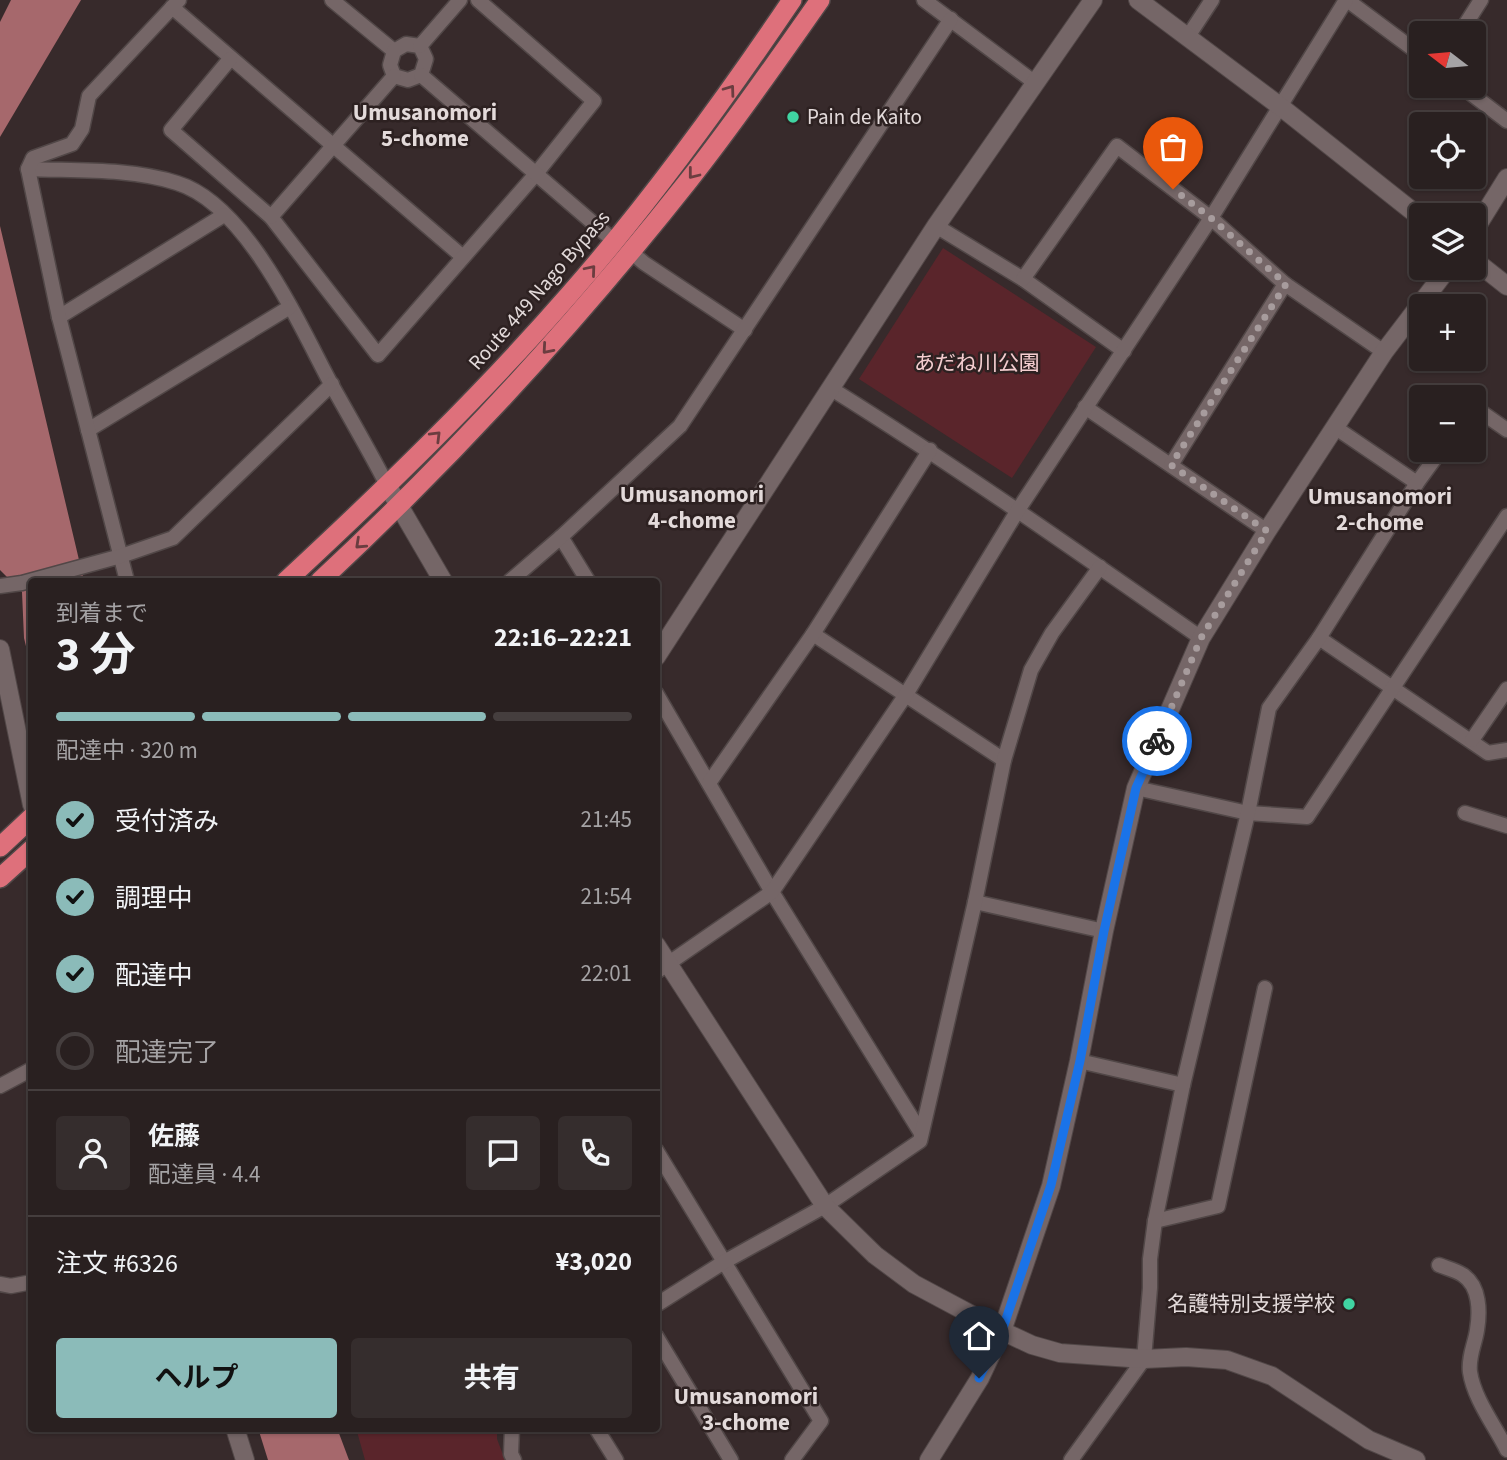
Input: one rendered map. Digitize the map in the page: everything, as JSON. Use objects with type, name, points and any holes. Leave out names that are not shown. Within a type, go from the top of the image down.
[{"type":"highway","name":"Route 449 Nago Bypass","points":[[323,578],[399,506],[517,384],[622,247],[792,0]]},
{"type":"highway","name":"Route 449 Nago Bypass","points":[[289,578],[387,485],[622,247],[719,141],[820,0]]},
{"type":"highway","points":[[0,847],[28,821]]},
{"type":"highway","points":[[0,878],[28,853]]},
{"type":"street","points":[[332,0],[394,51]]},
{"type":"street","points":[[420,46],[460,0]]},
{"type":"street","points":[[230,59],[171,130],[271,217],[378,355],[535,175],[594,102],[478,0]]},
{"type":"street","points":[[924,0],[1034,82]]},
{"type":"street","points":[[660,651],[936,226],[1093,0]]},
{"type":"street","points":[[1138,0],[1281,107],[1409,208]]},
{"type":"street","points":[[1187,38],[1212,0]]},
{"type":"street","points":[[1409,46],[1347,0],[1211,218],[1018,510],[905,696],[772,892],[662,969],[825,1206],[875,1255],[914,1284],[1002,1331],[1032,1345],[1060,1353],[1144,1359],[1186,1357],[1227,1360],[1272,1376],[1369,1440],[1416,1460]]},
{"type":"street","points":[[1468,21],[1481,0]]},
{"type":"street","points":[[126,578],[59,317],[28,169],[33,158],[72,144],[82,129],[89,96],[176,4],[230,59],[463,257]]},
{"type":"street","points":[[513,578],[680,426],[951,19]]},
{"type":"street","points":[[394,76],[390,65],[394,51],[406,44],[420,46]]},
{"type":"street","points":[[420,46],[426,59],[421,75]]},
{"type":"street","points":[[394,76],[408,80],[421,75]]},
{"type":"street","points":[[421,75],[622,247],[745,330]]},
{"type":"street","points":[[271,217],[394,76]]},
{"type":"street","points":[[1477,98],[1507,121]]},
{"type":"street","points":[[1023,279],[1117,146],[1211,218],[1286,284],[1384,352]]},
{"type":"street","points":[[28,169],[143,175],[179,183],[201,194],[247,237],[290,307],[441,578]]},
{"type":"street","points":[[1486,212],[1507,178]]},
{"type":"street","points":[[59,317],[224,215]]},
{"type":"street","points":[[936,226],[1023,279],[1124,351]]},
{"type":"street","points":[[1486,269],[1507,286]]},
{"type":"street","points":[[929,1460],[979,1378],[1002,1331],[1051,1185],[1080,1061],[1104,931],[1136,788],[1201,638],[1384,352],[1439,280]]},
{"type":"street","points":[[1171,465],[1286,284]]},
{"type":"street","points":[[89,430],[290,307]]},
{"type":"street","points":[[39,578],[121,556],[173,538],[332,384]]},
{"type":"street","points":[[830,388],[930,450],[1201,638]]},
{"type":"street","points":[[1085,407],[1267,531]]},
{"type":"street","points":[[1486,415],[1507,430]]},
{"type":"street","points":[[1336,428],[1417,483]]},
{"type":"street","points":[[709,783],[813,634],[930,450]]},
{"type":"street","points":[[1071,1460],[1144,1359],[1155,1221],[1183,1085],[1248,813],[1269,708],[1320,638],[1432,462]]},
{"type":"street","points":[[1136,788],[1248,813],[1307,817],[1507,516]]},
{"type":"street","points":[[561,537],[586,578]]},
{"type":"street","points":[[660,1302],[724,1262],[825,1206],[920,1141],[975,902],[1004,760],[1031,670],[1052,633],[1100,567]]},
{"type":"street","points":[[0,586],[28,581]]},
{"type":"street","points":[[813,634],[1004,760]]},
{"type":"street","points":[[1320,638],[1488,753],[1507,750]]},
{"type":"street","points":[[0,649],[28,786]]},
{"type":"street","points":[[1472,740],[1507,689]]},
{"type":"street","points":[[660,700],[772,892],[921,1133]]},
{"type":"street","points":[[1465,813],[1507,827]]},
{"type":"street","points":[[975,902],[1104,931]]},
{"type":"street","points":[[1155,1221],[1218,1206],[1265,988]]},
{"type":"street","points":[[1080,1061],[1183,1085]]},
{"type":"street","points":[[0,1086],[28,1071]]},
{"type":"street","points":[[660,1157],[821,1421],[792,1460]]},
{"type":"street","points":[[1438,1265],[1465,1276],[1475,1289],[1479,1306],[1469,1369],[1507,1450]]},
{"type":"street","points":[[0,1284],[12,1286],[28,1283]]},
{"type":"street","points":[[660,1343],[731,1460]]},
{"type":"street","points":[[236,1432],[245,1460]]},
{"type":"street","points":[[512,1432],[511,1454],[514,1460]]},
{"type":"street","points":[[598,1432],[616,1460]]},
{"type":"green space","name":"あだね川公園","points":[[943,248],[1096,347],[1012,478],[859,379]]},
{"type":"green space","points":[[357,1432],[497,1432],[505,1460],[365,1460]]},
{"type":"shaded area","points":[[11,0],[81,0],[0,137],[0,22]]},
{"type":"shaded area","points":[[0,226],[83,578],[28,578],[28,655],[24,638],[22,592],[0,570]]},
{"type":"shaded area","points":[[259,1432],[338,1432],[349,1460],[268,1460]]},
{"type":"way so far","points":[[1157,741],[1201,638],[1267,531],[1171,465],[1286,284],[1211,218],[1173,189]]},
{"type":"place","name":"Pain de Kaito","points":[[793,117]]},
{"type":"place","name":"名護特別支援学校","points":[[1349,1304]]},
{"type":"district","name":"Umusanomori 5-chome","points":[[425,125]]},
{"type":"district","name":"Umusanomori 4-chome","points":[[692,507]]},
{"type":"district","name":"Umusanomori 2-chome","points":[[1380,509]]},
{"type":"district","name":"Umusanomori 3-chome","points":[[746,1409]]},
{"type":"route","points":[[979,1378],[1002,1331],[1051,1185],[1080,1061],[1104,931],[1136,788],[1157,741]]}]
